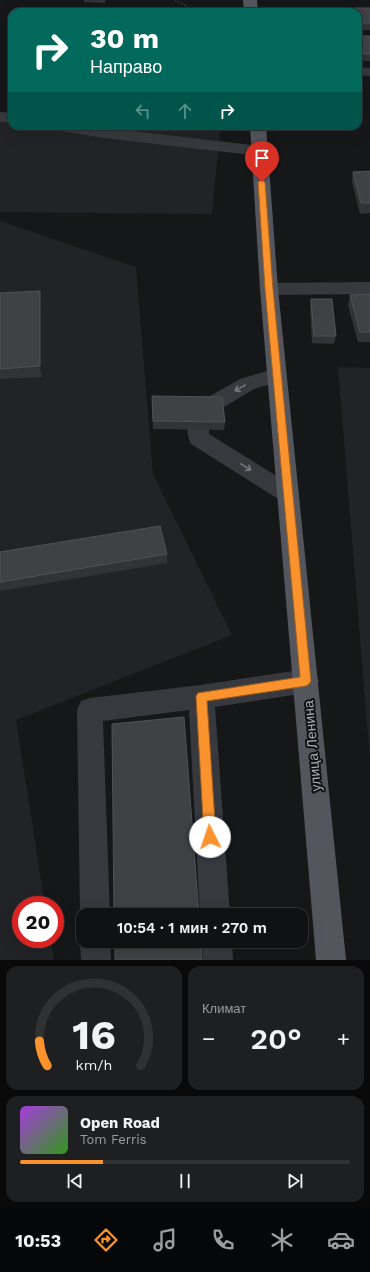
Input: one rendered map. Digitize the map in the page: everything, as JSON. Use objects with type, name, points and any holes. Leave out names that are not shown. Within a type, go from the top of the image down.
[{"type":"main road","name":"улица Ленина","points":[[258,130],[269,289],[331,960]]},
{"type":"street","points":[[86,130],[260,151]]},
{"type":"street","points":[[269,289],[370,288]]},
{"type":"street","points":[[277,375],[247,384],[198,412],[198,430],[199,438],[288,494]]},
{"type":"street","points":[[95,908],[90,710],[306,681]]},
{"type":"street","points":[[201,696],[215,908]]},
{"type":"street","points":[[96,948],[96,960]]},
{"type":"street","points":[[217,948],[218,960]]},
{"type":"path","points":[[175,0],[190,8]]},
{"type":"shaded area","points":[[0,118],[8,119],[8,130],[220,131],[212,214],[0,212]]},
{"type":"shaded area","points":[[0,221],[136,267],[153,474],[232,635],[16,720],[44,896],[12,896],[12,948],[52,948],[54,960],[0,960]]},
{"type":"shaded area","points":[[338,367],[370,368],[370,761]]},
{"type":"building","points":[[362,8],[370,8],[370,23],[362,23]]},
{"type":"building","points":[[362,36],[370,36],[370,54],[364,54]]},
{"type":"building","points":[[370,171],[370,203],[361,203],[353,172]]},
{"type":"building","points":[[40,291],[40,366],[0,369],[0,293]]},
{"type":"building","points":[[370,294],[370,332],[360,332],[350,295]]},
{"type":"building","points":[[311,299],[332,299],[336,336],[314,336]]},
{"type":"building","points":[[152,396],[222,397],[225,422],[153,421]]},
{"type":"building","points":[[160,526],[167,554],[0,582],[0,552]]},
{"type":"building","points":[[184,717],[198,908],[114,908],[112,724]]},
{"type":"building","points":[[115,948],[201,948],[202,960],[115,960]]},
{"type":"route","points":[[210,837],[201,696],[306,681],[269,289],[262,182]]}]
